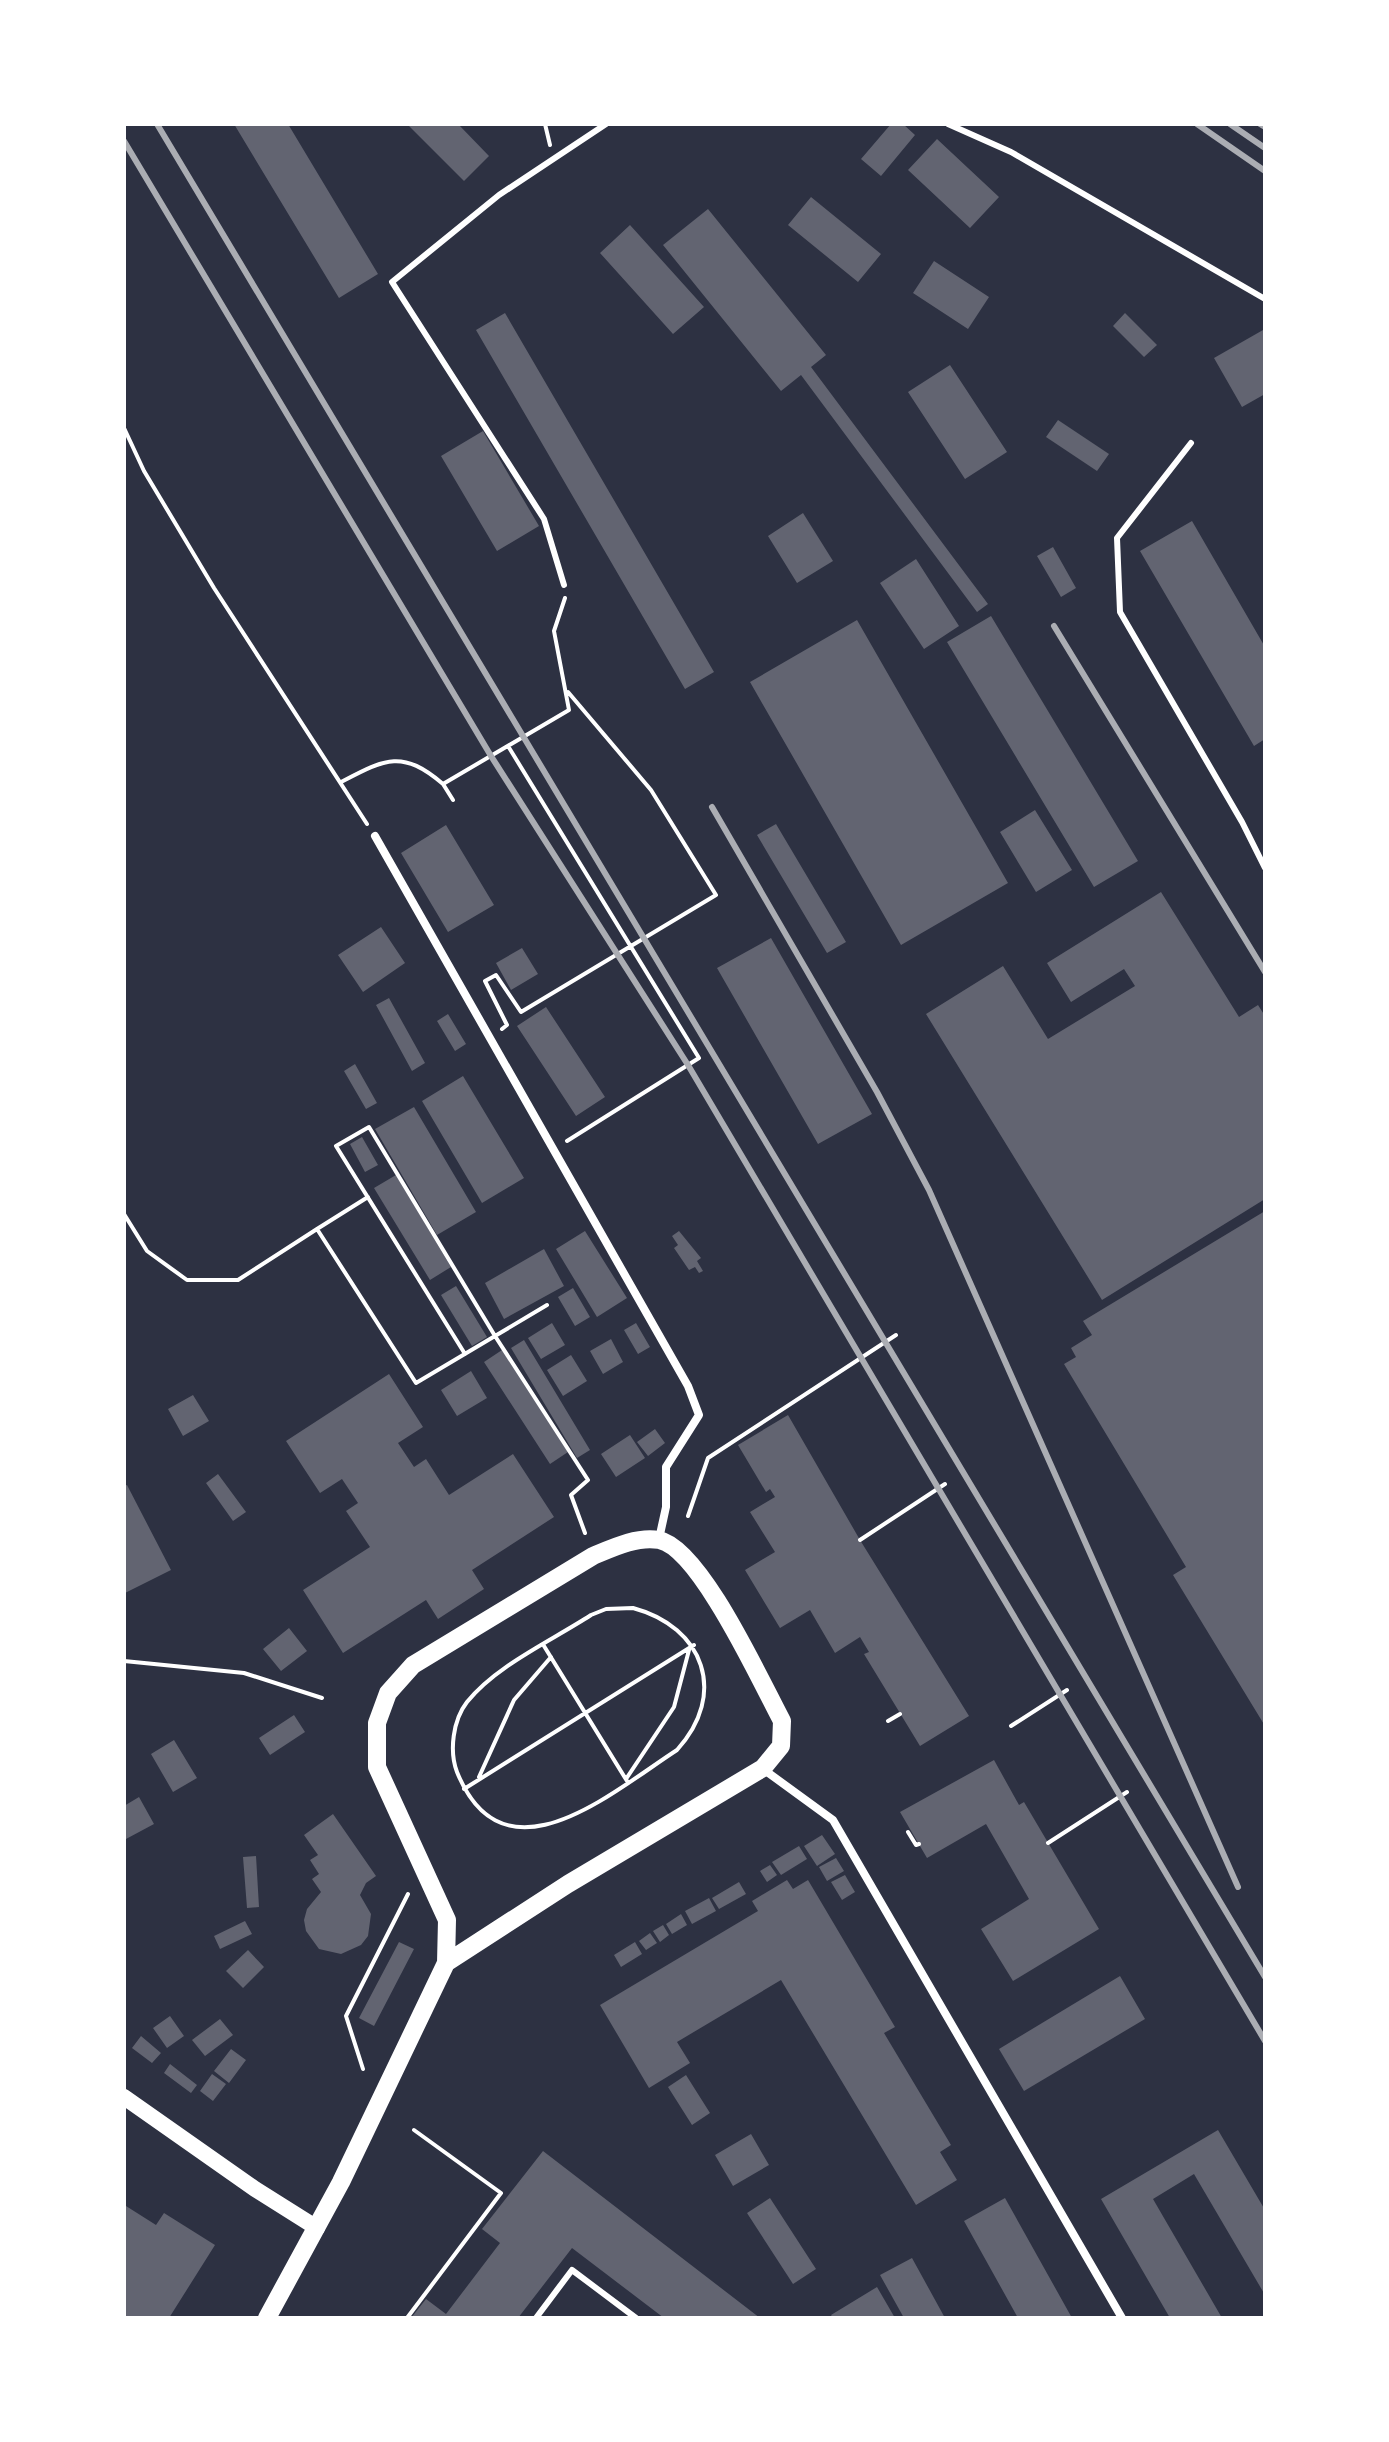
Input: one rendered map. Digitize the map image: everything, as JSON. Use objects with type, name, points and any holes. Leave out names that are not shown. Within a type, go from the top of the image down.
[{"type":"main road","points":[[267,2318],[317,2228],[446,1963],[447,1920],[377,1767],[377,1723],[388,1693],[413,1665],[593,1556],[623,1544],[659,1540],[683,1553],[701,1574],[782,1721],[781,1746],[763,1768],[568,1884],[446,1963]]},
{"type":"main road","points":[[124,2097],[255,2189],[317,2228]]},
{"type":"street","points":[[375,836],[688,1386],[699,1415],[666,1467],[666,1507],[659,1540]]},
{"type":"street","points":[[763,1768],[833,1820],[1122,2318]]},
{"type":"lane","points":[[564,585],[544,519],[392,282],[499,195],[606,124]]},
{"type":"lane","points":[[948,124],[1011,152],[1265,299]]},
{"type":"lane","points":[[1191,443],[1117,538],[1120,612],[1242,822],[1265,868]]},
{"type":"lane","points":[[536,2318],[572,2270],[636,2318]]},
{"type":"path","points":[[124,428],[144,471],[214,588],[375,836]]},
{"type":"path","points":[[443,784],[569,710],[554,631],[565,604],[564,585]]},
{"type":"path","points":[[507,1025],[485,981],[496,975],[521,1012],[716,895],[651,790],[568,692]]},
{"type":"path","points":[[508,746],[668,1008]]},
{"type":"path","points":[[341,782],[374,765],[402,759],[421,765],[443,784],[453,800]]},
{"type":"path","points":[[555,1148],[699,1058],[630,947]]},
{"type":"path","points":[[465,1354],[336,1146],[369,1127],[495,1336],[588,1480],[571,1495],[585,1533]]},
{"type":"path","points":[[124,1214],[147,1251],[187,1280],[238,1280],[368,1197]]},
{"type":"path","points":[[317,1229],[416,1383],[547,1305]]},
{"type":"path","points":[[688,1516],[708,1458],[896,1335]]},
{"type":"path","points":[[860,1540],[945,1484]]},
{"type":"path","points":[[633,1608],[654,1614],[674,1625],[692,1647],[702,1668],[705,1690],[701,1713],[691,1735],[677,1750],[572,1818],[542,1828],[520,1828],[497,1821],[463,1790],[454,1765],[452,1745],[464,1705],[482,1686],[543,1645],[606,1609],[633,1608]]},
{"type":"path","points":[[543,1645],[628,1782]]},
{"type":"path","points":[[463,1790],[692,1647]]},
{"type":"path","points":[[628,1782],[674,1707],[692,1647]]},
{"type":"path","points":[[478,1781],[514,1700],[551,1657]]},
{"type":"path","points":[[124,1661],[244,1673],[322,1698]]},
{"type":"path","points":[[1011,1726],[1067,1690]]},
{"type":"path","points":[[888,1721],[900,1714]]},
{"type":"path","points":[[1048,1843],[1127,1792]]},
{"type":"path","points":[[908,1832],[919,1844]]},
{"type":"path","points":[[363,2069],[346,2016],[408,1894]]},
{"type":"path","points":[[407,2318],[501,2193],[414,2130]]},
{"type":"building","points":[[234,124],[288,124],[378,274],[339,298]]},
{"type":"building","points":[[407,124],[458,124],[489,156],[464,181]]},
{"type":"building","points":[[891,124],[903,124],[915,135],[881,176],[861,159]]},
{"type":"building","points":[[937,139],[999,197],[970,228],[908,170]]},
{"type":"building","points":[[811,197],[881,254],[858,282],[788,225]]},
{"type":"building","points":[[708,209],[826,355],[811,367],[988,604],[977,612],[801,375],[781,391],[663,245]]},
{"type":"building","points":[[630,225],[704,307],[673,334],[600,253]]},
{"type":"building","points":[[934,261],[989,297],[968,329],[913,293]]},
{"type":"building","points":[[505,313],[714,672],[685,689],[476,330]]},
{"type":"building","points":[[1125,313],[1157,345],[1144,357],[1113,326]]},
{"type":"building","points":[[1263,330],[1265,394],[1242,407],[1214,358]]},
{"type":"building","points":[[950,365],[1007,452],[965,479],[908,392]]},
{"type":"building","points":[[1058,420],[1109,454],[1097,471],[1046,437]]},
{"type":"building","points":[[483,431],[539,526],[497,551],[441,456]]},
{"type":"building","points":[[803,513],[833,561],[797,583],[768,536]]},
{"type":"building","points":[[1192,521],[1265,647],[1265,739],[1254,746],[1140,551]]},
{"type":"building","points":[[1053,547],[1076,588],[1061,597],[1037,556]]},
{"type":"building","points":[[916,559],[959,626],[924,649],[880,583]]},
{"type":"building","points":[[991,616],[1138,861],[1094,887],[947,642]]},
{"type":"building","points":[[857,620],[1008,883],[901,945],[750,682]]},
{"type":"building","points":[[1035,810],[1072,870],[1036,892],[1000,832]]},
{"type":"building","points":[[776,824],[846,942],[827,953],[757,835]]},
{"type":"building","points":[[446,825],[494,905],[448,932],[401,853]]},
{"type":"building","points":[[1161,892],[1239,1017],[1258,1005],[1265,1016],[1265,1199],[1102,1300],[926,1014],[1003,966],[1048,1039],[1135,986],[1124,969],[1071,1002],[1047,963]]},
{"type":"building","points":[[381,927],[405,963],[363,992],[338,955]]},
{"type":"building","points":[[771,938],[872,1114],[818,1144],[717,968]]},
{"type":"building","points":[[522,948],[538,974],[511,990],[496,963]]},
{"type":"building","points":[[389,998],[425,1063],[412,1071],[376,1005]]},
{"type":"building","points":[[546,1007],[605,1097],[576,1116],[517,1026]]},
{"type":"building","points":[[448,1014],[466,1044],[455,1051],[437,1021]]},
{"type":"building","points":[[355,1064],[377,1103],[366,1109],[344,1071]]},
{"type":"building","points":[[463,1076],[524,1178],[482,1203],[422,1101]]},
{"type":"building","points":[[414,1107],[476,1212],[437,1235],[375,1129]]},
{"type":"building","points":[[362,1137],[378,1165],[365,1172],[350,1144]]},
{"type":"building","points":[[396,1175],[451,1267],[430,1280],[374,1188]]},
{"type":"building","points":[[1265,1211],[1265,1726],[1173,1575],[1186,1567],[1064,1364],[1076,1357],[1071,1348],[1092,1335],[1083,1321]]},
{"type":"building","points":[[585,1231],[627,1298],[597,1317],[556,1249]]},
{"type":"building","points":[[679,1231],[701,1258],[697,1261],[703,1271],[699,1273],[695,1267],[689,1270],[674,1248],[678,1245],[672,1236]]},
{"type":"building","points":[[544,1249],[564,1286],[504,1319],[485,1283]]},
{"type":"building","points":[[456,1286],[487,1337],[472,1346],[441,1295]]},
{"type":"building","points":[[573,1288],[590,1317],[575,1326],[558,1297]]},
{"type":"building","points":[[552,1323],[565,1345],[541,1359],[528,1338]]},
{"type":"building","points":[[636,1323],[650,1347],[638,1354],[624,1330]]},
{"type":"building","points":[[611,1339],[623,1362],[603,1374],[590,1351]]},
{"type":"building","points":[[524,1340],[590,1450],[577,1458],[511,1348]]},
{"type":"building","points":[[502,1350],[568,1452],[550,1464],[484,1362]]},
{"type":"building","points":[[571,1355],[587,1381],[563,1396],[547,1370]]},
{"type":"building","points":[[471,1371],[487,1398],[457,1416],[441,1390]]},
{"type":"building","points":[[389,1374],[423,1427],[398,1443],[414,1467],[426,1459],[449,1495],[513,1454],[554,1517],[472,1570],[484,1589],[438,1619],[426,1600],[343,1653],[303,1590],[370,1547],[346,1511],[358,1503],[342,1479],[320,1493],[286,1441]]},
{"type":"building","points":[[193,1395],[209,1421],[183,1436],[168,1409]]},
{"type":"building","points":[[788,1415],[860,1540],[969,1716],[920,1746],[864,1654],[869,1652],[860,1637],[835,1653],[810,1610],[780,1628],[745,1570],[775,1552],[750,1512],[775,1497],[770,1489],[766,1492],[738,1445]]},
{"type":"building","points":[[655,1429],[665,1443],[648,1456],[637,1442]]},
{"type":"building","points":[[630,1435],[645,1458],[616,1477],[601,1454]]},
{"type":"building","points":[[218,1474],[246,1512],[233,1521],[206,1483]]},
{"type":"building","points":[[127,1485],[171,1570],[125,1593],[124,1486]]},
{"type":"building","points":[[289,1628],[307,1651],[281,1671],[263,1649]]},
{"type":"building","points":[[294,1715],[305,1732],[270,1755],[259,1738]]},
{"type":"building","points":[[174,1740],[197,1778],[173,1792],[151,1754]]},
{"type":"building","points":[[994,1760],[1019,1805],[1024,1802],[1099,1929],[1013,1981],[981,1929],[1029,1899],[986,1824],[927,1858],[900,1812]]},
{"type":"building","points":[[139,1797],[154,1824],[126,1839],[124,1806]]},
{"type":"building","points":[[333,1814],[376,1876],[366,1883],[360,1895],[371,1914],[368,1936],[361,1945],[341,1954],[319,1949],[306,1931],[304,1920],[307,1909],[321,1892],[312,1879],[319,1874],[310,1860],[318,1855],[304,1835]]},
{"type":"building","points":[[822,1835],[835,1854],[817,1866],[804,1846]]},
{"type":"building","points":[[799,1846],[807,1859],[781,1875],[772,1862]]},
{"type":"building","points":[[256,1856],[259,1907],[247,1908],[243,1857]]},
{"type":"building","points":[[836,1858],[844,1871],[827,1881],[819,1867]]},
{"type":"building","points":[[770,1865],[777,1875],[767,1882],[760,1871]]},
{"type":"building","points":[[845,1875],[855,1892],[842,1900],[831,1882]]},
{"type":"building","points":[[787,1880],[793,1889],[808,1880],[895,2027],[884,2033],[951,2145],[940,2152],[957,2180],[916,2205],[781,1980],[677,2042],[690,2063],[649,2088],[600,2005],[758,1911],[752,1901]]},
{"type":"building","points":[[739,1882],[746,1894],[719,1909],[712,1898]]},
{"type":"building","points":[[709,1898],[716,1911],[692,1924],[685,1911]]},
{"type":"building","points":[[681,1914],[687,1925],[672,1934],[666,1924]]},
{"type":"building","points":[[245,1921],[252,1934],[220,1949],[214,1936]]},
{"type":"building","points":[[663,1925],[669,1935],[660,1942],[653,1931]]},
{"type":"building","points":[[650,1933],[657,1943],[646,1950],[639,1941]]},
{"type":"building","points":[[399,1942],[414,1949],[374,2026],[359,2018]]},
{"type":"building","points":[[635,1942],[642,1954],[621,1967],[614,1955]]},
{"type":"building","points":[[248,1950],[264,1967],[243,1988],[226,1971]]},
{"type":"building","points":[[1120,1976],[1145,2019],[1024,2091],[999,2049]]},
{"type":"building","points":[[170,2016],[184,2036],[167,2048],[153,2028]]},
{"type":"building","points":[[220,2019],[233,2035],[205,2056],[192,2040]]},
{"type":"building","points":[[141,2036],[161,2053],[152,2063],[132,2048]]},
{"type":"building","points":[[231,2049],[246,2060],[229,2083],[214,2071]]},
{"type":"building","points":[[170,2064],[197,2085],[191,2093],[164,2073]]},
{"type":"building","points":[[212,2074],[226,2084],[213,2101],[200,2091]]},
{"type":"building","points":[[686,2075],[710,2113],[692,2125],[668,2087]]},
{"type":"building","points":[[1218,2130],[1265,2210],[1265,2295],[1194,2174],[1153,2199],[1222,2318],[1170,2318],[1101,2199]]},
{"type":"building","points":[[751,2134],[769,2165],[733,2186],[715,2155]]},
{"type":"building","points":[[543,2151],[760,2318],[664,2318],[572,2248],[518,2318],[411,2318],[426,2299],[446,2314],[500,2243],[482,2229]]},
{"type":"building","points":[[770,2198],[816,2269],[793,2284],[747,2213]]},
{"type":"building","points":[[1005,2198],[1072,2318],[1018,2318],[964,2221]]},
{"type":"building","points":[[126,2206],[156,2225],[164,2213],[215,2245],[169,2318],[124,2318]]},
{"type":"building","points":[[912,2258],[945,2318],[904,2318],[880,2275]]},
{"type":"building","points":[[877,2287],[895,2318],[833,2318],[831,2315]]},
{"type":"railway","points":[[157,124],[1265,1977]]},
{"type":"railway","points":[[1197,124],[1265,171]]},
{"type":"railway","points":[[1230,124],[1265,148]]},
{"type":"railway","points":[[1260,124],[1265,127]]},
{"type":"railway","points":[[124,141],[491,756],[688,1065],[1265,2041]]},
{"type":"railway","points":[[1054,626],[1265,972]]},
{"type":"railway","points":[[712,807],[877,1092],[929,1190],[1238,1887]]}]
